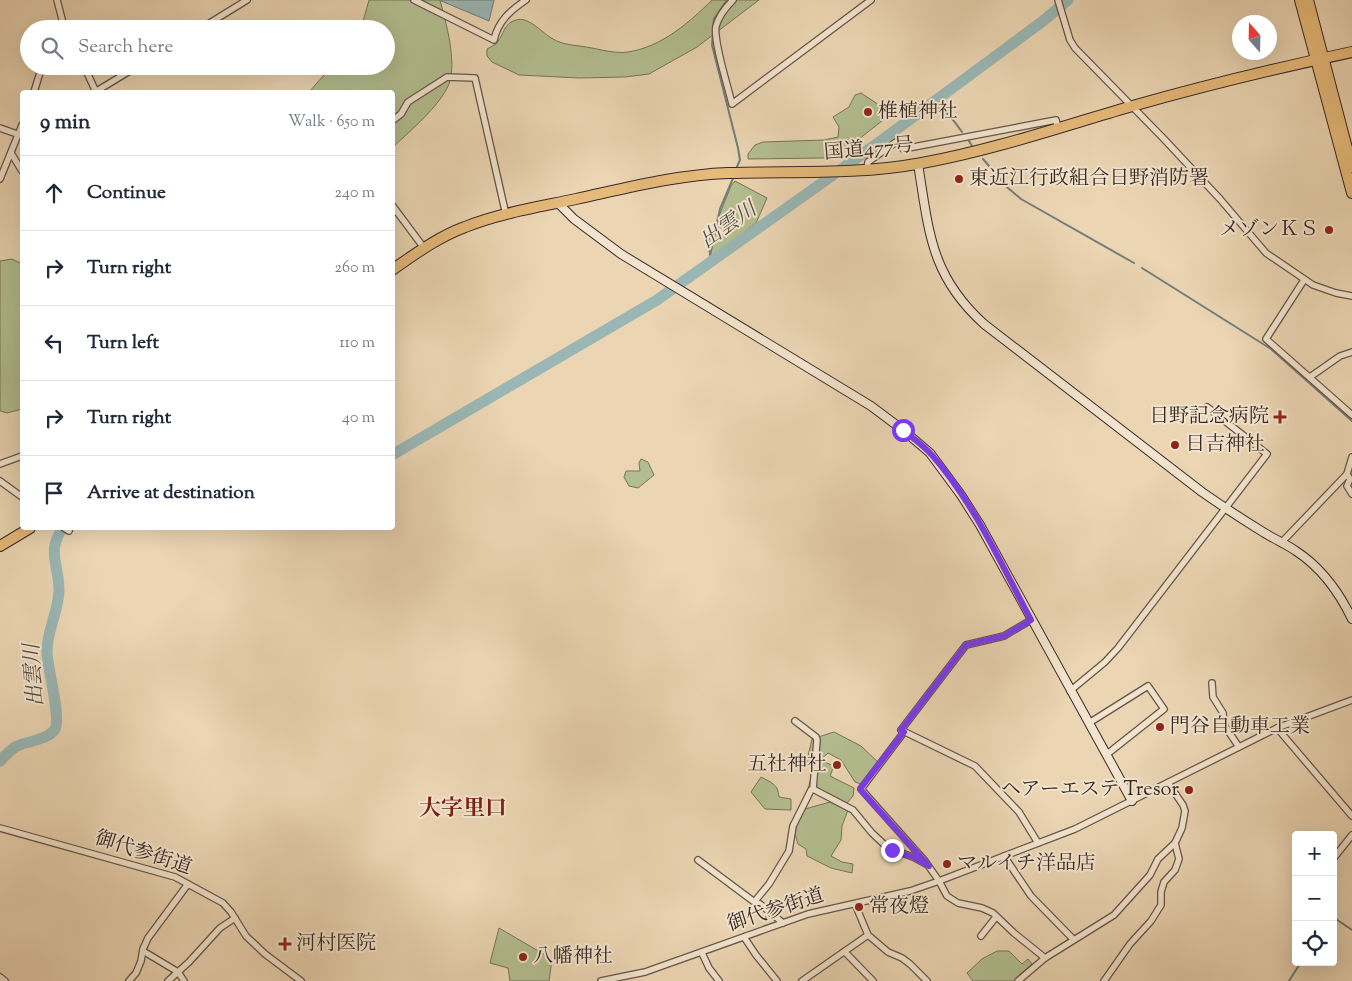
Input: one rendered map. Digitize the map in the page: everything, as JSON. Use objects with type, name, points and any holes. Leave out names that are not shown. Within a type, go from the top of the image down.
[{"type":"highway","points":[[1300,0],[1320,59],[1352,167]]},
{"type":"highway","points":[[1308,0],[1352,193]]},
{"type":"highway","name":"国道477号","points":[[395,268],[424,248],[464,227],[506,215],[661,179],[729,173],[863,170],[918,164],[969,154],[1132,106],[1245,76],[1352,52]]},
{"type":"highway","points":[[0,546],[27,530]]},
{"type":"street","points":[[57,0],[63,20]]},
{"type":"street","points":[[215,20],[247,0]]},
{"type":"street","points":[[414,0],[494,40],[496,30],[502,20],[526,0]]},
{"type":"street","points":[[733,0],[721,15],[716,27],[716,42],[732,104],[871,0]]},
{"type":"street","points":[[1058,0],[1070,40],[1075,48],[1214,193],[1261,248],[1273,259],[1304,280],[1336,293],[1352,296]]},
{"type":"street","points":[[35,90],[39,75]]},
{"type":"street","points":[[88,75],[95,90]]},
{"type":"street","points":[[99,90],[123,75]]},
{"type":"street","points":[[395,119],[401,114],[408,102],[447,77],[475,78],[506,215]]},
{"type":"street","points":[[863,170],[868,162],[896,142],[903,149],[1056,120],[1058,128]]},
{"type":"street","points":[[0,128],[20,135]]},
{"type":"street","points":[[0,179],[20,137]]},
{"type":"street","points":[[11,153],[20,168]]},
{"type":"street","points":[[918,164],[934,251],[944,275],[970,312],[1202,492],[1302,555],[1323,574],[1338,594],[1352,619]]},
{"type":"street","points":[[558,203],[574,219],[621,254],[871,406],[930,453],[976,518],[1132,801]]},
{"type":"street","points":[[395,209],[424,248]]},
{"type":"street","points":[[1304,280],[1266,339],[1352,415]]},
{"type":"street","points":[[1310,377],[1340,356],[1352,352]]},
{"type":"street","points":[[1070,691],[1105,662],[1118,648],[1268,454],[1207,407]]},
{"type":"street","points":[[0,464],[20,457]]},
{"type":"street","points":[[1281,543],[1347,474],[1352,457]]},
{"type":"street","points":[[1347,474],[1350,479],[1347,486],[1352,494]]},
{"type":"street","points":[[0,480],[20,495]]},
{"type":"street","points":[[1031,620],[1004,636],[966,645],[901,730],[975,766],[1019,812],[1038,843]]},
{"type":"street","points":[[1212,683],[1214,697],[1223,713],[1224,725],[1238,747]]},
{"type":"street","points":[[1089,723],[1148,686],[1164,709],[1106,755]]},
{"type":"street","points":[[855,904],[910,891],[1075,829],[1277,728],[1352,700]]},
{"type":"street","points":[[755,901],[774,876],[789,851],[793,826],[813,789],[817,740],[816,737],[795,721]]},
{"type":"street","points":[[1277,728],[1352,816]]},
{"type":"street","points":[[904,732],[860,789],[929,866],[946,896],[952,900],[982,908],[996,917],[1045,958]]},
{"type":"street","points":[[1018,981],[1045,958],[1114,915],[1150,875],[1158,859],[1175,842],[1182,828],[1184,811],[1183,805],[1168,783]]},
{"type":"street","points":[[813,789],[853,810],[872,833],[888,848],[913,857],[929,866]]},
{"type":"street","name":"御代参街道","points":[[0,828],[175,877],[224,903],[246,936],[265,954],[301,981]]},
{"type":"street","points":[[1337,855],[1352,835]]},
{"type":"street","points":[[1104,981],[1130,944],[1151,921],[1161,905],[1161,892],[1164,882],[1175,870],[1179,859],[1175,842]]},
{"type":"street","points":[[1004,856],[1031,896],[1073,939]]},
{"type":"street","points":[[698,860],[746,897],[755,901],[783,924]]},
{"type":"street","points":[[129,981],[136,973],[142,961],[148,938],[188,884]]},
{"type":"street","name":"御代参街道","points":[[601,981],[616,980],[645,972],[808,914],[855,904],[868,935],[888,952],[910,964],[927,981]]},
{"type":"street","points":[[981,936],[996,917]]},
{"type":"street","points":[[168,981],[220,928],[235,918]]},
{"type":"street","points":[[802,981],[868,935]]},
{"type":"street","points":[[744,937],[777,981]]},
{"type":"street","points":[[143,952],[178,972],[184,981]]},
{"type":"street","points":[[845,952],[873,981]]},
{"type":"street","points":[[702,953],[708,968],[719,981]]},
{"type":"street","points":[[863,981],[868,976]]},
{"type":"street","points":[[0,978],[5,981]]},
{"type":"green space","points":[[369,0],[440,0],[450,42],[452,64],[449,84],[439,101],[424,118],[395,145],[395,90],[311,90],[324,75],[395,75],[395,20],[363,20]]},
{"type":"green space","points":[[712,0],[759,0],[697,47],[649,74],[625,77],[579,78],[519,75],[492,62],[487,56],[487,49],[497,43],[509,24],[512,21],[521,19],[526,20],[553,39],[565,44],[607,51],[628,52],[652,45],[674,33]]},
{"type":"green space","points":[[861,93],[879,105],[888,116],[839,155],[824,158],[748,159],[748,154],[755,145],[763,142],[824,140],[838,137],[839,127],[833,117],[849,107],[855,95]]},
{"type":"green space","points":[[735,181],[767,198],[756,223],[710,258],[708,243],[731,186]]},
{"type":"green space","points":[[12,259],[20,263],[20,410],[7,413],[0,411],[0,261]]},
{"type":"green space","points":[[641,459],[648,462],[654,475],[638,488],[629,486],[624,477],[626,471],[640,471],[639,463]]},
{"type":"green space","points":[[834,732],[861,746],[880,764],[861,784],[855,782],[841,760],[828,753],[820,760],[834,766],[830,776],[854,788],[853,796],[847,803],[808,789],[812,774],[807,760],[812,739]]},
{"type":"green space","points":[[761,777],[776,787],[779,797],[791,799],[791,810],[765,809],[751,792]]},
{"type":"green space","points":[[830,802],[848,810],[842,826],[841,840],[831,856],[842,862],[853,864],[852,873],[831,868],[807,856],[806,849],[798,844],[795,834],[798,817],[805,809]]},
{"type":"green space","points":[[499,928],[552,959],[549,981],[510,981],[508,968],[490,963]]},
{"type":"green space","points":[[997,951],[1009,951],[1022,964],[1028,959],[1032,964],[1018,976],[1016,981],[973,981],[967,973],[982,959]]},
{"type":"water","points":[[439,0],[494,0],[489,21]]},
{"type":"waterway","points":[[727,0],[714,19],[712,45],[738,148],[740,160],[736,169]]},
{"type":"waterway","name":"出雲川","points":[[395,453],[657,300],[878,143],[1043,21],[1068,0]]},
{"type":"waterway","points":[[928,106],[944,111],[952,118],[962,132]]},
{"type":"waterway","points":[[969,141],[972,146]]},
{"type":"waterway","points":[[983,159],[1008,188],[1021,199],[1134,263]]},
{"type":"waterway","points":[[708,265],[720,209],[734,176]]},
{"type":"waterway","points":[[1142,268],[1271,349],[1352,421]]},
{"type":"waterway","name":"出雲川","points":[[0,761],[15,747],[48,736],[55,729],[56,714],[47,645],[59,590],[54,551],[55,543],[62,530]]},
{"type":"waterway","points":[[1337,920],[1352,930]]},
{"type":"waterway","points":[[1289,981],[1298,966]]},
{"type":"place","name":"椎植神社","points":[[868,112]]},
{"type":"place","name":"東近江行政組合日野消防署","points":[[959,179]]},
{"type":"place","name":"メゾンＫＳ","points":[[1329,230]]},
{"type":"place","name":"日野記念病院","points":[[1280,417]]},
{"type":"place","name":"日吉神社","points":[[1175,445]]},
{"type":"place","name":"門谷自動車工業","points":[[1160,727]]},
{"type":"place","name":"五社神社","points":[[837,765]]},
{"type":"place","name":"ヘアーエステ Tresor","points":[[1189,790]]},
{"type":"place","name":"マルイチ洋品店","points":[[947,864]]},
{"type":"place","name":"常夜燈","points":[[859,907]]},
{"type":"place","name":"河村医院","points":[[285,944]]},
{"type":"place","name":"八幡神社","points":[[523,957]]},
{"type":"district","name":"大字里口","points":[[463,810]]},
{"type":"route","points":[[892,850],[913,857],[929,866],[860,789],[904,732],[901,730],[966,645],[1004,636],[1031,620],[980,524],[961,495],[930,453],[903,430]]}]
